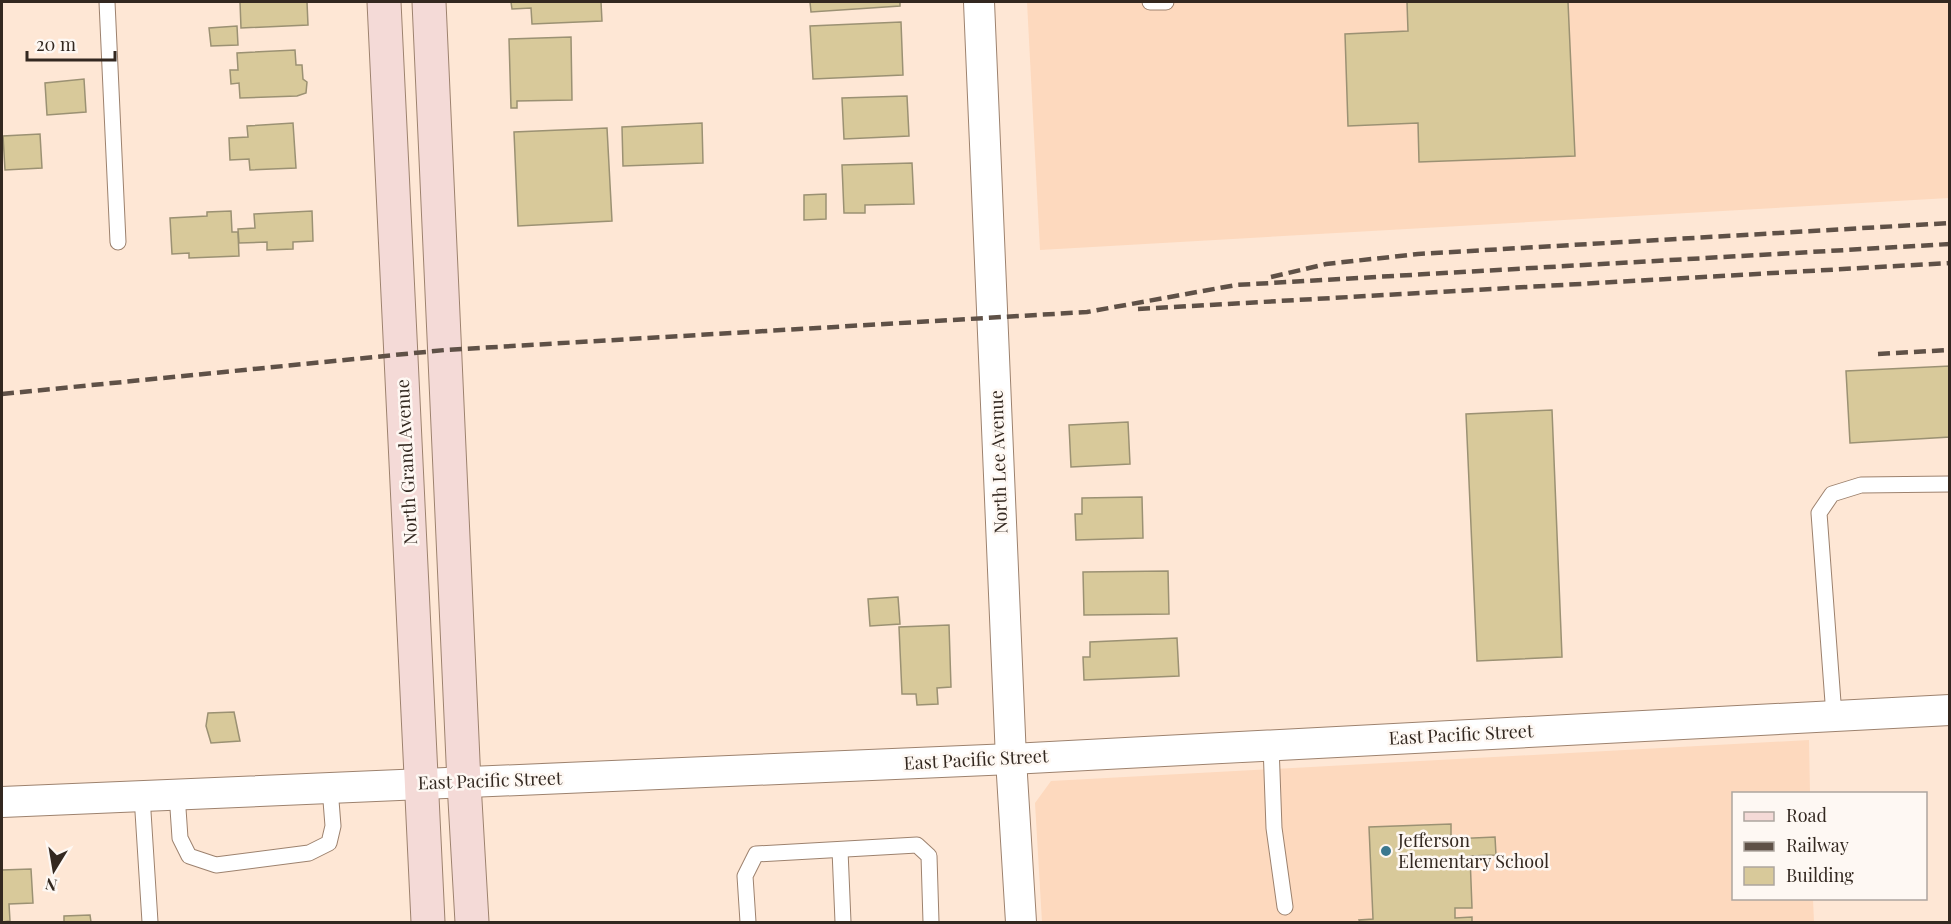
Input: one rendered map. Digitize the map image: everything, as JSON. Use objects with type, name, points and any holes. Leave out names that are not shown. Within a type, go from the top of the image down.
[{"type":"main road","name":"North Grand Avenue","points":[[384,2],[428,922]]},
{"type":"main road","points":[[429,2],[472,922]]},
{"type":"street","name":"North Lee Avenue","points":[[980,2],[1011,759],[1021,922]]},
{"type":"street","name":"East Pacific Street","points":[[2,802],[1011,759],[1950,710]]},
{"type":"lane","points":[[107,2],[118,242]]},
{"type":"lane","points":[[1150,2],[1166,2]]},
{"type":"lane","points":[[1834,716],[1819,513],[1832,494],[1861,485],[1950,484]]},
{"type":"lane","points":[[1271,745],[1274,828],[1285,907]]},
{"type":"lane","points":[[177,794],[180,838],[189,856],[216,865],[309,853],[329,843],[333,826],[330,788]]},
{"type":"lane","points":[[142,796],[150,922]]},
{"type":"lane","points":[[748,922],[745,876],[756,854],[917,845],[929,856],[931,922]]},
{"type":"lane","points":[[840,850],[843,922]]},
{"type":"shaded area","points":[[1027,2],[1949,2],[1949,198],[1040,250]]},
{"type":"shaded area","name":"Jefferson Elementary School","points":[[1809,740],[1810,792],[1732,792],[1732,900],[1813,900],[1814,922],[1042,922],[1035,803],[1051,781]]},
{"type":"building","points":[[240,2],[307,2],[308,25],[241,28]]},
{"type":"building","points":[[511,2],[601,2],[602,21],[532,24],[531,8],[512,9]]},
{"type":"building","points":[[810,2],[900,2],[900,6],[811,12]]},
{"type":"building","points":[[1407,2],[1568,2],[1575,156],[1419,162],[1418,123],[1348,126],[1345,34],[1408,31]]},
{"type":"building","points":[[901,22],[903,75],[813,79],[810,26]]},
{"type":"building","points":[[237,26],[238,45],[211,46],[209,28]]},
{"type":"building","points":[[571,37],[572,100],[517,101],[517,108],[511,108],[509,39]]},
{"type":"building","points":[[295,50],[296,65],[302,65],[303,79],[307,82],[306,93],[297,96],[240,98],[239,83],[231,84],[230,70],[238,70],[237,53]]},
{"type":"building","points":[[84,79],[86,112],[47,115],[45,83]]},
{"type":"building","points":[[907,96],[909,136],[844,139],[842,98]]},
{"type":"building","points":[[293,123],[296,168],[250,170],[249,159],[230,160],[229,138],[248,137],[247,126]]},
{"type":"building","points":[[702,123],[703,163],[623,166],[622,127]]},
{"type":"building","points":[[607,128],[612,221],[518,226],[514,132]]},
{"type":"building","points":[[40,134],[42,168],[5,170],[3,136]]},
{"type":"building","points":[[912,163],[914,204],[865,205],[865,213],[844,213],[842,165]]},
{"type":"building","points":[[826,194],[826,219],[804,220],[804,195]]},
{"type":"building","points":[[231,211],[232,232],[238,232],[239,256],[189,258],[189,253],[172,254],[170,218],[207,216],[207,212]]},
{"type":"building","points":[[312,211],[313,241],[293,242],[293,249],[267,250],[267,242],[239,243],[238,229],[255,228],[254,214]]},
{"type":"building","points":[[1950,366],[1950,437],[1850,443],[1846,371]]},
{"type":"building","points":[[1552,410],[1562,657],[1477,661],[1466,414]]},
{"type":"building","points":[[1128,422],[1130,464],[1071,467],[1069,425]]},
{"type":"building","points":[[1142,497],[1143,538],[1076,540],[1075,514],[1082,514],[1082,498]]},
{"type":"building","points":[[1168,571],[1169,614],[1084,615],[1083,572]]},
{"type":"building","points":[[898,597],[900,624],[870,626],[868,599]]},
{"type":"building","points":[[949,625],[951,687],[937,688],[938,704],[917,705],[916,694],[902,694],[899,627]]},
{"type":"building","points":[[1177,638],[1179,676],[1084,680],[1083,657],[1090,657],[1090,642]]},
{"type":"building","points":[[234,712],[240,741],[211,743],[206,726],[208,713]]},
{"type":"building","points":[[1451,824],[1451,839],[1495,837],[1496,855],[1470,856],[1472,908],[1455,908],[1455,918],[1472,917],[1472,922],[1360,922],[1359,920],[1373,919],[1369,827]]},
{"type":"building","points":[[31,869],[33,903],[9,904],[10,921],[2,922],[2,870]]},
{"type":"building","points":[[90,915],[91,922],[64,922],[64,916]]},
{"type":"railway","points":[[1271,277],[1326,264],[1418,254],[1950,223]]},
{"type":"railway","points":[[2,394],[445,350],[1087,312],[1236,285],[1950,244]]},
{"type":"railway","points":[[1138,309],[1950,263]]},
{"type":"railway","points":[[1878,354],[1950,350]]},
{"type":"place","name":"Jefferson Elementary School","points":[[1386,851]]}]
